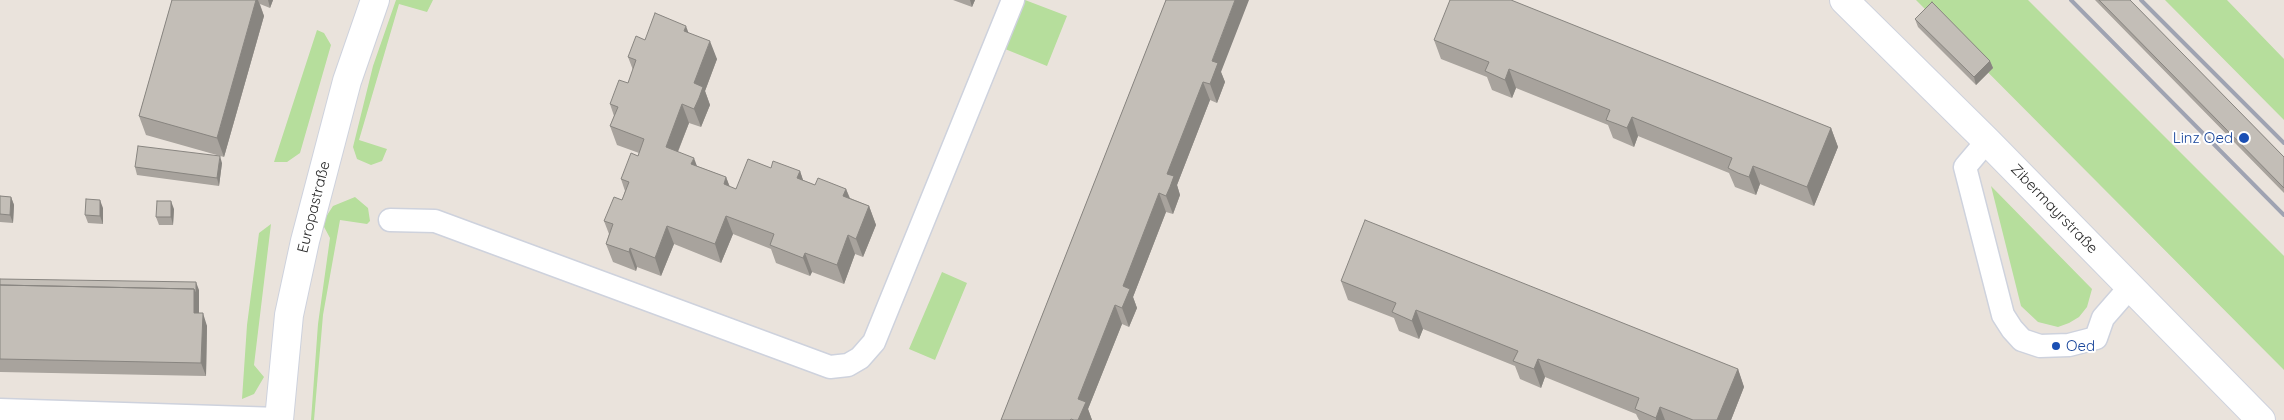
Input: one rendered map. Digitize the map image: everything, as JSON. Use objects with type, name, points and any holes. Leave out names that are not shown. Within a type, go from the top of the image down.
[{"type":"street","name":"Europastraße","points":[[279,420],[289,315],[305,240],[347,81],[375,0]]},
{"type":"street","name":"Zibermayrstraße","points":[[1844,0],[1987,141],[2261,420]]},
{"type":"lane","points":[[390,220],[435,221],[830,367],[848,365],[860,358],[874,342],[1013,0]]},
{"type":"lane","points":[[1987,141],[1965,166],[2003,315],[2022,340],[2040,346],[2069,345],[2096,338],[2103,318],[2130,287]]},
{"type":"lane","points":[[0,410],[279,420]]},
{"type":"green space","points":[[396,0],[433,0],[427,12],[399,4],[359,140],[387,149],[382,161],[371,165],[357,159],[353,147],[373,66]]},
{"type":"green space","points":[[1025,0],[1067,16],[1047,66],[1005,49]]},
{"type":"green space","points":[[1916,0],[2028,0],[2284,256],[2284,370]]},
{"type":"green space","points":[[2165,0],[2227,0],[2284,59],[2284,120]]},
{"type":"green space","points":[[317,30],[324,33],[331,45],[300,153],[287,162],[274,162]]},
{"type":"green space","points":[[1991,186],[2092,289],[2087,307],[2079,317],[2058,327],[2038,322],[2021,306]]},
{"type":"green space","points":[[355,197],[368,208],[370,221],[367,224],[340,220],[323,315],[314,420],[311,420],[318,324],[330,238],[322,223],[333,206]]},
{"type":"green space","points":[[271,224],[254,365],[264,377],[254,394],[242,399],[247,325],[259,233]]},
{"type":"green space","points":[[942,272],[967,283],[935,360],[909,349]]},
{"type":"building","points":[[172,0],[256,0],[217,138],[139,116]]},
{"type":"building","points":[[1166,0],[1235,0],[1212,61],[1218,63],[1210,84],[1203,82],[1167,174],[1174,176],[1170,187],[1166,196],[1159,193],[1123,286],[1130,289],[1122,308],[1115,305],[1078,399],[1086,402],[1078,420],[1001,420]]},
{"type":"building","points":[[1450,0],[1511,0],[1831,128],[1807,187],[1753,166],[1749,177],[1728,168],[1732,158],[1632,117],[1627,128],[1606,120],[1610,110],[1509,69],[1505,80],[1485,71],[1489,62],[1434,40]]},
{"type":"building","points":[[2099,0],[2130,0],[2284,157],[2284,188]]},
{"type":"building","points":[[1932,2],[1990,61],[1974,77],[1915,19]]},
{"type":"building","points":[[655,13],[686,26],[684,31],[710,41],[694,83],[703,87],[699,98],[694,109],[682,104],[666,147],[694,158],[691,164],[726,177],[724,184],[736,189],[748,159],[771,168],[773,161],[800,171],[797,178],[815,185],[818,178],[846,189],[843,196],[869,206],[856,239],[848,235],[837,265],[805,253],[803,258],[770,245],[774,234],[726,216],[715,244],[667,226],[655,258],[630,248],[629,252],[606,244],[613,224],[604,221],[614,197],[622,200],[629,182],[621,179],[631,153],[638,156],[644,139],[610,126],[618,107],[610,104],[619,80],[628,83],[636,60],[628,57],[636,36],[645,40]]},
{"type":"building","points":[[138,146],[220,156],[217,178],[135,167]]},
{"type":"building","points":[[0,196],[11,197],[10,215],[0,214]]},
{"type":"building","points":[[86,199],[100,200],[100,216],[85,215]]},
{"type":"building","points":[[157,201],[171,201],[171,217],[156,217]]},
{"type":"building","points":[[1365,220],[1738,369],[1717,420],[1693,420],[1660,407],[1656,418],[1635,409],[1639,398],[1538,359],[1534,369],[1513,361],[1518,351],[1416,310],[1412,321],[1392,312],[1396,303],[1341,281]]},
{"type":"building","points":[[0,279],[196,282],[196,294],[194,289],[0,285]]},
{"type":"building","points":[[0,285],[194,289],[194,313],[203,313],[201,363],[0,359]]},
{"type":"railway","points":[[2071,0],[2284,215]]},
{"type":"railway","points":[[2141,0],[2284,143]]},
{"type":"place","name":"Linz Oed","points":[[2244,138]]},
{"type":"place","name":"Oed","points":[[2056,346]]}]
